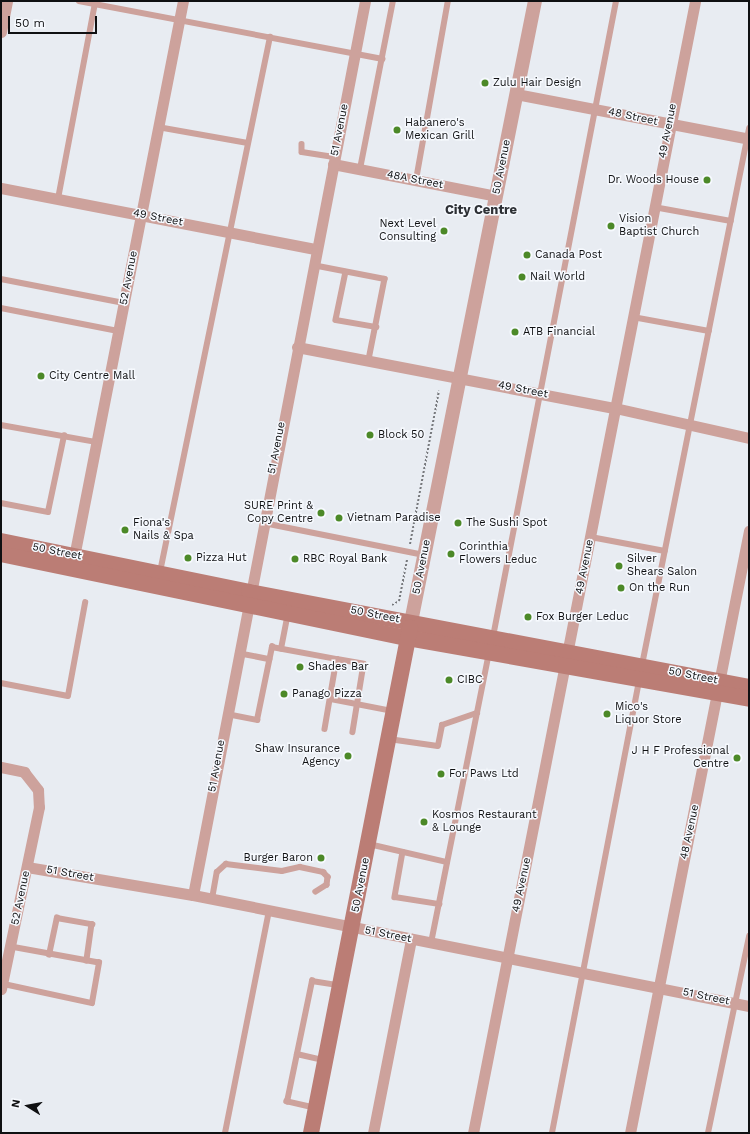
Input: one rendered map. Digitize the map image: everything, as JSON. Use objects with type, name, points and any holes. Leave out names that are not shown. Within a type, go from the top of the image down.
[{"type":"main road","name":"50 Street","points":[[1,541],[73,562],[248,598],[412,622],[493,637],[568,659]]},
{"type":"main road","name":"50 Street","points":[[1,554],[160,573],[248,598],[288,613],[408,638],[489,652],[568,659],[641,672],[720,688],[749,699]]},
{"type":"main road","name":"50 Avenue","points":[[311,1133],[342,986],[412,622]]},
{"type":"main road","name":"50 Street","points":[[720,688],[749,687]]},
{"type":"street","points":[[1,32],[7,1]]},
{"type":"street","name":"52 Avenue","points":[[73,562],[183,1]]},
{"type":"street","name":"51 Avenue","points":[[193,895],[312,265],[365,1]]},
{"type":"street","name":"50 Avenue","points":[[412,622],[535,1]]},
{"type":"street","name":"49 Avenue","points":[[473,1133],[506,959],[568,659],[669,125],[695,1]]},
{"type":"street","name":"48 Street","points":[[516,94],[669,125],[748,136]]},
{"type":"street","name":"48A Street","points":[[334,161],[360,169],[496,196]]},
{"type":"street","name":"49 Street","points":[[1,188],[316,249]]},
{"type":"street","name":"49 Street","points":[[297,347],[615,408],[749,438]]},
{"type":"street","name":"48 Avenue","points":[[630,1133],[658,988],[720,688],[749,532]]},
{"type":"street","name":"52 Avenue","points":[[1,767],[24,772],[38,790],[39,807],[3,986]]},
{"type":"street","name":"51 Street","points":[[27,867],[193,895],[506,959],[749,1006]]},
{"type":"street","points":[[373,1133],[411,940]]},
{"type":"lane","points":[[79,1],[382,59]]},
{"type":"lane","points":[[360,169],[393,1]]},
{"type":"lane","points":[[416,180],[448,1]]},
{"type":"lane","points":[[493,637],[616,1]]},
{"type":"lane","points":[[58,199],[95,4]]},
{"type":"lane","points":[[160,573],[270,37]]},
{"type":"lane","points":[[158,127],[248,143]]},
{"type":"lane","points":[[552,1133],[585,974],[641,672],[748,136]]},
{"type":"lane","points":[[302,144],[302,152],[334,161]]},
{"type":"lane","points":[[654,207],[731,221]]},
{"type":"lane","points":[[312,265],[385,279],[369,360]]},
{"type":"lane","points":[[346,272],[336,320],[376,327]]},
{"type":"lane","points":[[1,279],[124,303]]},
{"type":"lane","points":[[1,308],[118,331]]},
{"type":"lane","points":[[633,317],[709,331]]},
{"type":"lane","points":[[1,425],[96,442]]},
{"type":"lane","points":[[1,503],[48,512],[64,436]]},
{"type":"lane","points":[[263,523],[425,555]]},
{"type":"lane","points":[[591,537],[665,551]]},
{"type":"lane","points":[[1,683],[68,696],[85,604]]},
{"type":"lane","points":[[281,649],[288,613]]},
{"type":"lane","points":[[227,714],[257,720],[272,647],[364,664],[353,732]]},
{"type":"lane","points":[[431,944],[489,652]]},
{"type":"lane","points":[[238,653],[270,659]]},
{"type":"lane","points":[[325,729],[337,659]]},
{"type":"lane","points":[[330,699],[394,711]]},
{"type":"lane","points":[[389,739],[438,746],[442,725],[477,713]]},
{"type":"lane","points":[[369,844],[447,862]]},
{"type":"lane","points":[[403,852],[395,896],[439,904]]},
{"type":"lane","points":[[212,899],[218,872],[226,864],[282,871],[300,867],[323,872],[328,877],[327,885],[316,892]]},
{"type":"lane","points":[[225,1133],[269,910]]},
{"type":"lane","points":[[48,955],[57,918],[92,924],[87,961]]},
{"type":"lane","points":[[708,1133],[749,936]]},
{"type":"lane","points":[[3,986],[92,1003],[99,963],[48,955],[11,947]]},
{"type":"lane","points":[[316,1108],[287,1102],[312,981],[342,986]]},
{"type":"lane","points":[[297,1054],[326,1060]]},
{"type":"path","points":[[388,608],[399,601],[439,391]]},
{"type":"place","name":"Zulu Hair Design","points":[[485,83]]},
{"type":"place","name":"Habanero's Mexican Grill","points":[[397,130]]},
{"type":"place","name":"Dr. Woods House","points":[[707,180]]},
{"type":"place","name":"Vision Baptist Church","points":[[611,226]]},
{"type":"place","name":"Next Level Consulting","points":[[444,231]]},
{"type":"place","name":"Canada Post","points":[[527,255]]},
{"type":"place","name":"Nail World","points":[[522,277]]},
{"type":"place","name":"ATB Financial","points":[[515,332]]},
{"type":"place","name":"City Centre Mall","points":[[41,376]]},
{"type":"place","name":"Block 50","points":[[370,435]]},
{"type":"place","name":"SURE Print & Copy Centre","points":[[321,513]]},
{"type":"place","name":"Vietnam Paradise","points":[[339,518]]},
{"type":"place","name":"The Sushi Spot","points":[[458,523]]},
{"type":"place","name":"Fiona's Nails & Spa","points":[[125,530]]},
{"type":"place","name":"Corinthia Flowers Leduc","points":[[451,554]]},
{"type":"place","name":"Pizza Hut","points":[[188,558]]},
{"type":"place","name":"RBC Royal Bank","points":[[295,559]]},
{"type":"place","name":"Silver Shears Salon","points":[[619,566]]},
{"type":"place","name":"On the Run","points":[[621,588]]},
{"type":"place","name":"Fox Burger Leduc","points":[[528,617]]},
{"type":"place","name":"Shades Bar","points":[[300,667]]},
{"type":"place","name":"CIBC","points":[[449,680]]},
{"type":"place","name":"Panago Pizza","points":[[284,694]]},
{"type":"place","name":"Mico's Liquor Store","points":[[607,714]]},
{"type":"place","name":"Shaw Insurance Agency","points":[[348,756]]},
{"type":"place","name":"J H F Professional Centre","points":[[737,758]]},
{"type":"place","name":"For Paws Ltd","points":[[441,774]]},
{"type":"place","name":"Kosmos Restaurant & Lounge","points":[[424,822]]},
{"type":"place","name":"Burger Baron","points":[[321,858]]},
{"type":"district","name":"City Centre","points":[[481,210]]}]
